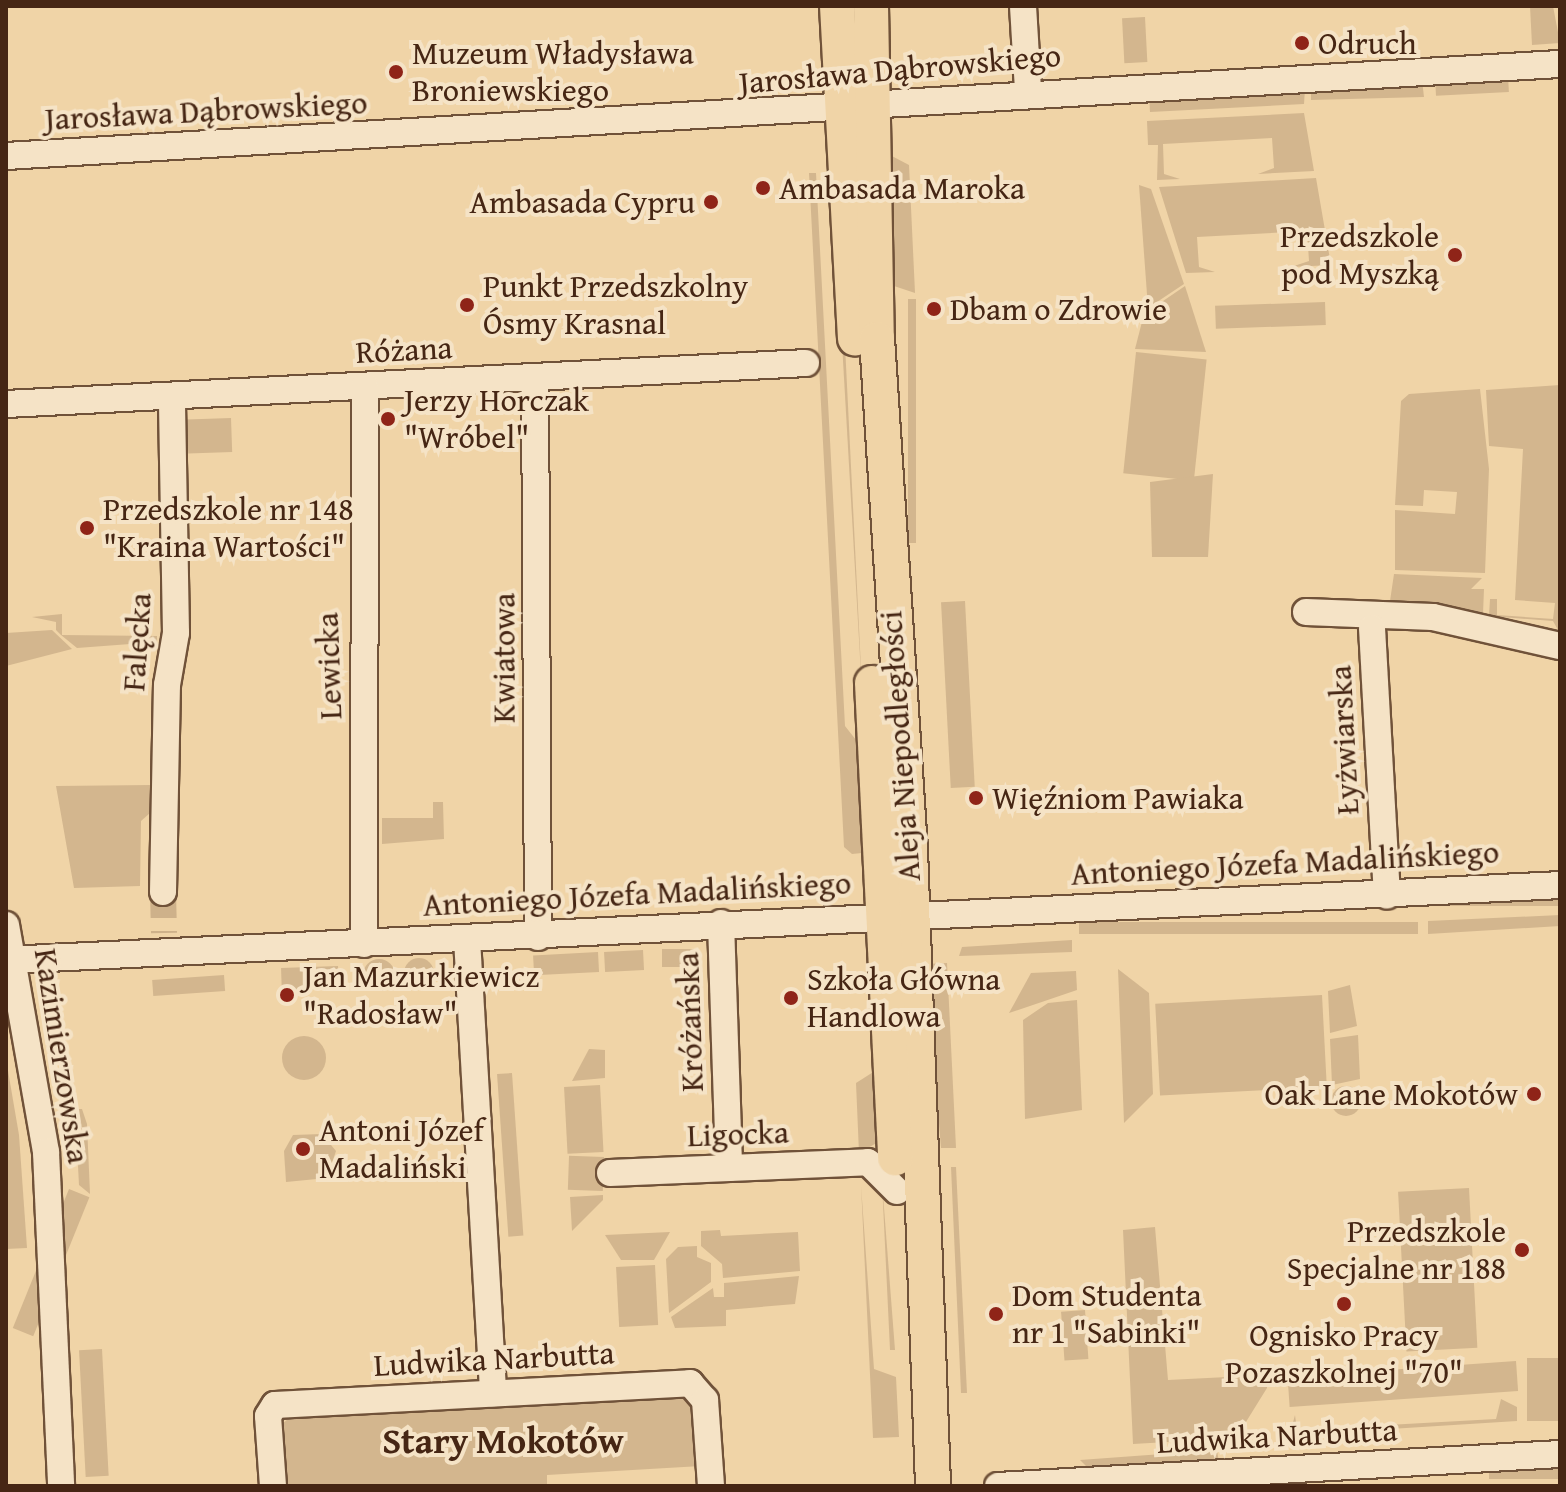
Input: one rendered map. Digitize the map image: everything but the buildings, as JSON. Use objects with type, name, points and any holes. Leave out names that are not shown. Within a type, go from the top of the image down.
[{"type":"main road","name":"Aleja Niepodległości","points":[[837,6],[858,105],[877,339],[898,914],[933,1486]]},
{"type":"main road","name":"Aleja Niepodległości","points":[[858,105],[871,6]]},
{"type":"main road","name":"Aleja Niepodległości","points":[[898,914],[894,1120],[912,1486]]},
{"type":"street","points":[[1023,6],[1028,91]]},
{"type":"street","name":"Jarosława Dąbrowskiego","points":[[6,156],[858,105],[1028,91],[1560,64]]},
{"type":"street","name":"Różana","points":[[6,404],[172,398],[806,363]]},
{"type":"street","name":"Kwiatowa","points":[[535,378],[538,937]]},
{"type":"street","name":"Lewicka","points":[[364,944],[365,386]]},
{"type":"street","name":"Falęcka","points":[[163,892],[167,685],[176,633],[172,398]]},
{"type":"street","points":[[1306,612],[1433,617],[1560,646]]},
{"type":"street","name":"Łyżwiarska","points":[[1372,628],[1387,896]]},
{"type":"street","name":"Antoniego Józefa Madalińskiego","points":[[11,960],[164,943],[364,944],[538,937],[721,923],[1387,896],[1560,885]]},
{"type":"street","name":"Króżańska","points":[[721,923],[729,1168]]},
{"type":"street","name":"Kazimierzowska","points":[[6,925],[46,1152],[61,1486]]},
{"type":"street","points":[[467,939],[493,1393]]},
{"type":"street","points":[[894,1120],[868,1162],[897,1191]]},
{"type":"street","name":"Ligocka","points":[[610,1173],[868,1162]]},
{"type":"street","name":"Ludwika Narbutta","points":[[273,1486],[268,1422],[275,1405],[696,1385],[705,1400],[711,1486]]},
{"type":"street","name":"Ludwika Narbutta","points":[[998,1486],[1412,1474],[1560,1454]]},
{"type":"shaded area","points":[[1530,6],[1553,6],[1560,43],[1532,45]]},
{"type":"shaded area","points":[[1145,17],[1147,62],[1124,63],[1122,18]]},
{"type":"shaded area","points":[[1508,75],[1509,92],[1436,96],[1435,79]]},
{"type":"shaded area","points":[[1422,80],[1424,97],[1311,100],[1311,89]]},
{"type":"shaded area","points":[[1305,89],[1304,104],[1150,112],[1149,94]]},
{"type":"shaded area","points":[[1304,113],[1314,171],[1258,174],[1274,168],[1272,138],[1163,144],[1164,174],[1180,179],[1157,180],[1158,145],[1148,145],[1147,121]]},
{"type":"shaded area","points":[[888,154],[909,165],[915,293],[894,286]]},
{"type":"shaded area","points":[[809,173],[816,173],[845,726],[856,740],[862,853],[852,854],[844,847]]},
{"type":"shaded area","points":[[1316,178],[1331,265],[1291,267],[1309,261],[1307,231],[1197,237],[1199,267],[1215,272],[1186,273],[1159,187]]},
{"type":"shaded area","points":[[837,183],[863,709],[833,186]]},
{"type":"shaded area","points":[[1139,185],[1151,189],[1184,284],[1148,308]]},
{"type":"shaded area","points":[[1185,286],[1206,352],[1135,349],[1144,314]]},
{"type":"shaded area","points":[[908,299],[916,299],[916,543],[908,543]]},
{"type":"shaded area","points":[[1325,302],[1326,325],[1216,329],[1215,306]]},
{"type":"shaded area","points":[[1136,352],[1207,359],[1194,481],[1123,473]]},
{"type":"shaded area","points":[[1560,385],[1558,630],[1553,621],[1489,616],[1490,599],[1497,599],[1497,615],[1553,619],[1555,603],[1515,600],[1523,449],[1489,446],[1486,390]]},
{"type":"shaded area","points":[[1480,389],[1489,469],[1485,573],[1395,570],[1395,510],[1455,514],[1457,492],[1424,490],[1423,506],[1395,505],[1401,401],[1409,394]]},
{"type":"shaded area","points":[[231,418],[232,452],[188,454],[187,420]]},
{"type":"shaded area","points":[[1213,474],[1208,557],[1152,557],[1150,482]]},
{"type":"shaded area","points":[[1394,574],[1482,578],[1471,589],[1484,589],[1483,614],[1390,601]]},
{"type":"shaded area","points":[[965,601],[975,787],[951,788],[941,602]]},
{"type":"shaded area","points":[[62,614],[62,635],[157,636],[157,642],[77,648],[56,630],[56,622],[32,617]]},
{"type":"shaded area","points":[[52,630],[72,649],[6,666],[6,633]]},
{"type":"shaded area","points":[[151,785],[150,813],[141,821],[140,886],[74,888],[56,786]]},
{"type":"shaded area","points":[[433,802],[443,802],[444,839],[382,844],[382,818],[433,818]]},
{"type":"shaded area","points":[[1427,897],[1560,897],[1560,906],[1427,906]]},
{"type":"shaded area","points":[[1560,915],[1560,926],[1428,934],[1428,921]]},
{"type":"shaded area","points":[[1079,922],[1418,922],[1418,934],[1079,934]]},
{"type":"shaded area","points":[[1072,940],[1072,952],[959,956],[962,947]]},
{"type":"shaded area","points":[[662,949],[698,949],[698,967],[662,967]]},
{"type":"shaded area","points":[[643,950],[644,970],[605,972],[604,952]]},
{"type":"shaded area","points":[[598,952],[599,972],[534,975],[533,955]]},
{"type":"shaded area","points":[[419,958],[430,962],[434,973],[430,984],[419,988],[408,984],[404,973],[408,962]]},
{"type":"shaded area","points":[[379,959],[390,964],[395,975],[390,986],[379,991],[368,986],[363,975],[368,964]]},
{"type":"shaded area","points":[[947,963],[956,1148],[941,1148],[926,964]]},
{"type":"shaded area","points":[[338,966],[339,989],[282,991],[281,968]]},
{"type":"shaded area","points":[[1118,969],[1149,993],[1153,1094],[1124,1123]]},
{"type":"shaded area","points":[[1076,971],[1077,990],[1009,1013],[1031,973]]},
{"type":"shaded area","points":[[224,975],[225,991],[153,996],[152,980]]},
{"type":"shaded area","points":[[1350,985],[1357,1026],[1330,1033],[1328,991]]},
{"type":"shaded area","points":[[1322,995],[1327,1087],[1160,1096],[1155,1004]]},
{"type":"shaded area","points":[[1077,1000],[1082,1110],[1025,1119],[1023,1020],[1048,1003]]},
{"type":"shaded area","points":[[1358,1035],[1360,1079],[1332,1085],[1330,1039]]},
{"type":"shaded area","points":[[304,1036],[320,1042],[326,1058],[320,1074],[304,1080],[288,1074],[282,1058],[288,1042]]},
{"type":"shaded area","points":[[589,1049],[605,1050],[605,1078],[572,1081]]},
{"type":"shaded area","points":[[6,1059],[19,1135],[27,1248],[6,1249]]},
{"type":"shaded area","points":[[878,1069],[880,1141],[859,1153],[856,1083]]},
{"type":"shaded area","points":[[512,1073],[523,1236],[508,1237],[497,1074]]},
{"type":"shaded area","points":[[600,1085],[604,1152],[568,1154],[564,1087]]},
{"type":"shaded area","points":[[1346,1086],[1357,1090],[1361,1101],[1357,1112],[1346,1116],[1335,1112],[1331,1101],[1335,1090]]},
{"type":"shaded area","points":[[75,1109],[82,1109],[87,1124],[90,1194],[79,1185]]},
{"type":"shaded area","points":[[322,1134],[336,1151],[327,1178],[286,1182],[284,1151],[293,1135]]},
{"type":"shaded area","points":[[569,1156],[604,1157],[603,1191],[568,1190]]},
{"type":"shaded area","points":[[951,1167],[956,1167],[967,1393],[961,1393]]},
{"type":"shaded area","points":[[882,1182],[895,1350],[890,1350]]},
{"type":"shaded area","points":[[861,1185],[874,1369],[896,1377],[899,1437],[873,1438]]},
{"type":"shaded area","points":[[1469,1188],[1477,1348],[1406,1351],[1398,1192]]},
{"type":"shaded area","points":[[69,1189],[89,1197],[33,1336],[13,1328]]},
{"type":"shaded area","points":[[603,1195],[603,1200],[572,1231],[570,1197]]},
{"type":"shaded area","points":[[1155,1227],[1168,1380],[1267,1375],[1267,1388],[1236,1438],[1133,1444],[1123,1230]]},
{"type":"shaded area","points":[[720,1230],[721,1236],[798,1232],[800,1271],[723,1278],[722,1264],[701,1246],[701,1231]]},
{"type":"shaded area","points":[[670,1232],[654,1260],[621,1260],[605,1235]]},
{"type":"shaded area","points":[[697,1246],[697,1257],[711,1263],[711,1282],[669,1313],[666,1259],[678,1247]]},
{"type":"shaded area","points":[[655,1265],[658,1325],[619,1327],[616,1267]]},
{"type":"shaded area","points":[[799,1276],[795,1304],[726,1310],[726,1326],[675,1328],[671,1317],[713,1288],[714,1297],[724,1297],[724,1283]]},
{"type":"shaded area","points":[[1085,1310],[1088,1359],[1064,1361],[1061,1312]]},
{"type":"shaded area","points":[[102,1349],[109,1476],[86,1477],[79,1350]]},
{"type":"shaded area","points":[[1527,1358],[1560,1358],[1560,1421],[1527,1421]]},
{"type":"shaded area","points":[[1516,1361],[1518,1391],[1290,1407],[1288,1377]]},
{"type":"shaded area","points":[[682,1393],[694,1399],[701,1466],[547,1475],[547,1486],[283,1486],[281,1425],[295,1413]]},
{"type":"shaded area","points":[[1501,1399],[1517,1407],[1517,1421],[1295,1435],[1291,1430],[1295,1415],[1297,1430],[1496,1419]]},
{"type":"shaded area","points":[[1217,1450],[1219,1463],[1090,1470],[1080,1460]]},
{"type":"shaded area","points":[[1489,1466],[1560,1466],[1560,1479],[1489,1479]]},
{"type":"tunnel","points":[[163,892],[164,933]]},
{"type":"place","name":"Odruch","points":[[1302,43]]},
{"type":"place","name":"Muzeum Władysława Broniewskiego","points":[[396,72]]},
{"type":"place","name":"Ambasada Maroka","points":[[763,188]]},
{"type":"place","name":"Ambasada Cypru","points":[[711,202]]},
{"type":"place","name":"Przedszkole pod Myszką","points":[[1455,255]]},
{"type":"place","name":"Punkt Przedszkolny Ósmy Krasnal","points":[[467,305]]},
{"type":"place","name":"Dbam o Zdrowie","points":[[934,309]]},
{"type":"place","name":"Jerzy Horczak \"Wróbel\"","points":[[388,419]]},
{"type":"place","name":"Przedszkole nr 148 \"Kraina Wartości\"","points":[[87,528]]},
{"type":"place","name":"Więźniom Pawiaka","points":[[976,798]]},
{"type":"place","name":"Jan Mazurkiewicz \"Radosław\"","points":[[287,995]]},
{"type":"place","name":"Szkoła Główna Handlowa","points":[[791,998]]},
{"type":"place","name":"Oak Lane Mokotów","points":[[1534,1094]]},
{"type":"place","name":"Antoni Józef Madaliński","points":[[303,1149]]},
{"type":"place","name":"Przedszkole Specjalne nr 188","points":[[1522,1250]]},
{"type":"place","name":"Ognisko Pracy Pozaszkolnej \"70\"","points":[[1344,1304]]},
{"type":"place","name":"Dom Studenta nr 1 \"Sabinki\"","points":[[996,1314]]},
{"type":"district","name":"Stary Mokotów","points":[[503,1440]]}]
